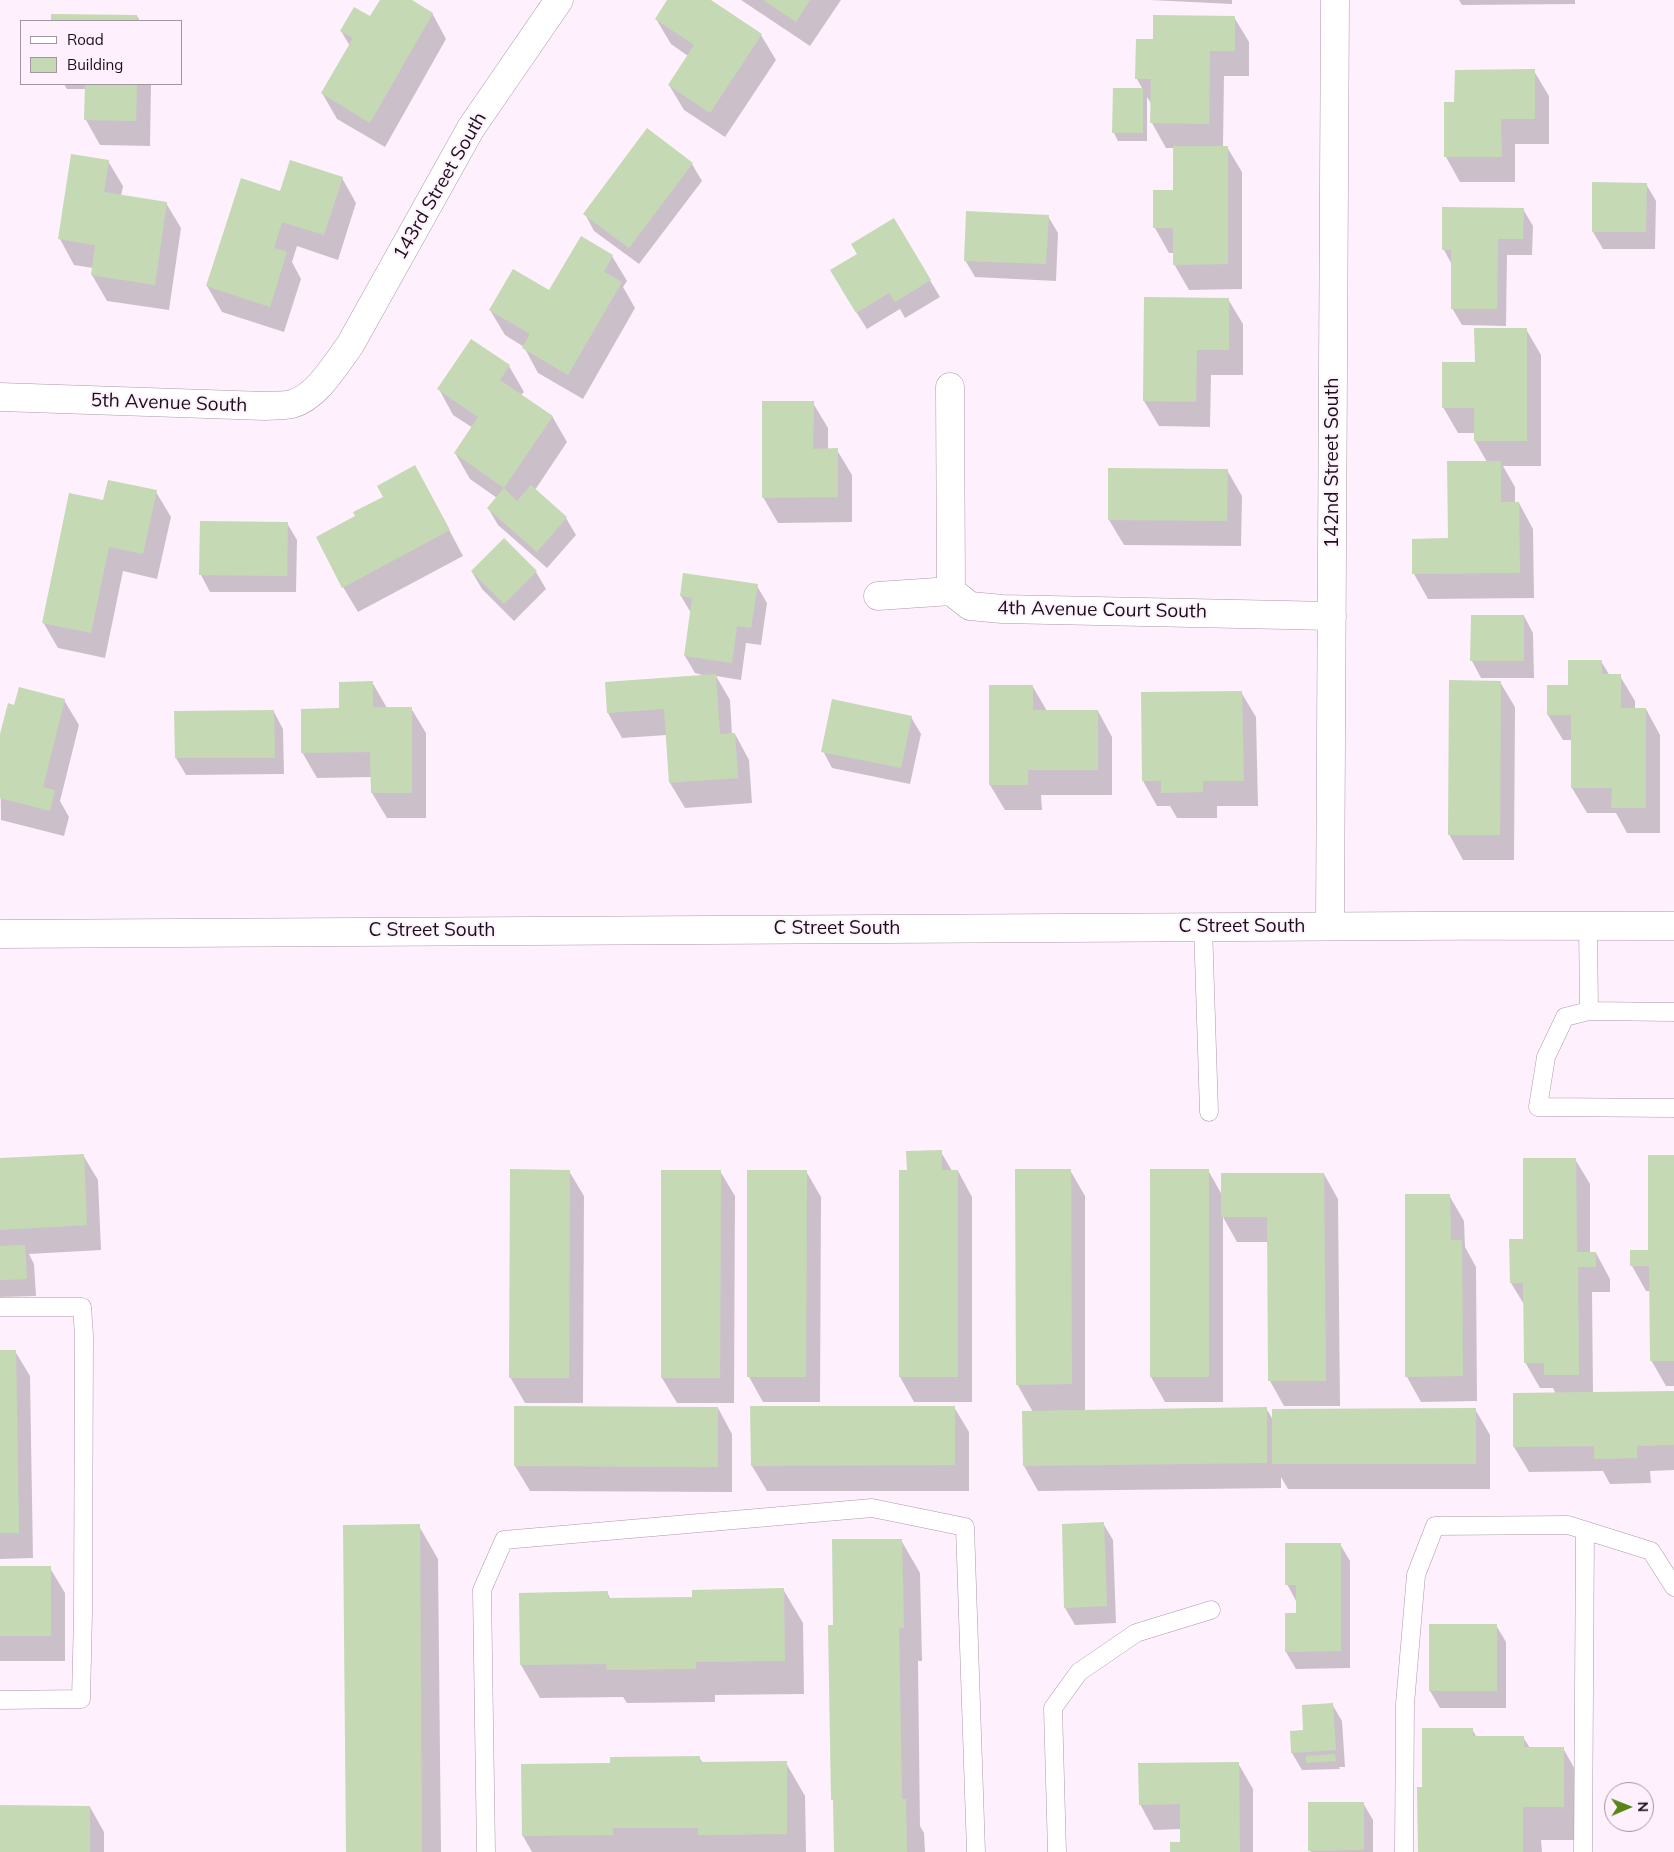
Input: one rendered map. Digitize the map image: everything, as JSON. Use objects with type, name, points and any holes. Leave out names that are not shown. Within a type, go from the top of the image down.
[{"type":"street","name":"143rd Street South","points":[[328,376],[350,345],[472,128],[559,0]]},
{"type":"street","name":"142nd Street South","points":[[1330,925],[1334,0]]},
{"type":"street","name":"5th Avenue South","points":[[0,397],[265,406],[292,404],[307,396],[328,376]]},
{"type":"street","points":[[878,596],[951,591],[950,387]]},
{"type":"street","name":"4th Avenue Court South","points":[[951,591],[970,606],[1002,609],[1332,616]]},
{"type":"street","name":"C Street South","points":[[0,934],[1330,925],[1674,926]]},
{"type":"lane","points":[[1202,926],[1210,1112]]},
{"type":"lane","points":[[1588,926],[1589,1011]]},
{"type":"lane","points":[[1674,1012],[1589,1011],[1565,1017],[1546,1057],[1538,1107],[1674,1108]]},
{"type":"lane","points":[[0,1307],[82,1306],[84,1355],[84,1614],[81,1699],[0,1700]]},
{"type":"lane","points":[[486,1852],[482,1590],[504,1540],[872,1508],[965,1527],[976,1852]]},
{"type":"lane","points":[[1404,1852],[1405,1704],[1416,1575],[1435,1526],[1568,1525],[1651,1551],[1674,1587]]},
{"type":"lane","points":[[1583,1852],[1585,1530]]},
{"type":"lane","points":[[1057,1852],[1053,1708],[1079,1672],[1136,1633],[1211,1610]]},
{"type":"building","points":[[380,0],[412,0],[433,13],[370,123],[321,93],[353,38],[340,31],[354,7],[370,16]]},
{"type":"building","points":[[667,0],[711,0],[762,34],[710,113],[668,85],[694,45],[655,19]]},
{"type":"building","points":[[763,0],[810,0],[796,22]]},
{"type":"building","points":[[51,14],[137,15],[137,20],[51,20]]},
{"type":"building","points":[[1153,15],[1235,16],[1235,51],[1210,51],[1209,124],[1150,123],[1151,79],[1135,79],[1136,39],[1153,39]]},
{"type":"building","points":[[1535,69],[1535,119],[1501,119],[1502,157],[1444,157],[1444,102],[1454,102],[1455,70]]},
{"type":"building","points":[[85,85],[137,85],[136,121],[84,120]]},
{"type":"building","points":[[1113,88],[1143,88],[1143,133],[1112,133]]},
{"type":"building","points":[[647,128],[693,163],[629,248],[583,214]]},
{"type":"building","points":[[1173,146],[1228,146],[1228,264],[1173,265],[1173,228],[1153,228],[1153,190],[1173,190]]},
{"type":"building","points":[[71,154],[109,160],[104,192],[167,202],[155,285],[91,275],[95,245],[58,239]]},
{"type":"building","points":[[290,160],[343,177],[324,235],[282,222],[274,248],[287,252],[270,307],[206,286],[241,178],[280,191]]},
{"type":"building","points":[[1592,182],[1647,183],[1646,232],[1592,232]]},
{"type":"building","points":[[1442,207],[1524,208],[1523,239],[1498,239],[1497,309],[1451,309],[1451,250],[1442,250]]},
{"type":"building","points":[[966,211],[1049,215],[1046,264],[964,261]]},
{"type":"building","points":[[894,218],[931,280],[895,302],[889,293],[856,313],[830,270],[857,254],[851,244]]},
{"type":"building","points":[[581,236],[613,255],[604,272],[622,282],[568,375],[522,348],[530,334],[489,310],[513,269],[549,290]]},
{"type":"building","points":[[1144,297],[1229,298],[1229,350],[1197,350],[1196,402],[1143,401]]},
{"type":"building","points":[[1474,328],[1527,328],[1527,441],[1474,441],[1474,408],[1442,408],[1442,362],[1475,362]]},
{"type":"building","points":[[471,339],[510,365],[500,380],[553,416],[504,488],[454,453],[478,417],[437,389]]},
{"type":"building","points":[[762,401],[814,401],[813,449],[838,448],[838,497],[762,498]]},
{"type":"building","points":[[1447,461],[1501,461],[1501,502],[1519,502],[1520,573],[1412,574],[1412,539],[1448,538]]},
{"type":"building","points":[[415,465],[450,530],[342,588],[316,537],[355,516],[353,512],[383,497],[377,486]]},
{"type":"building","points":[[1108,468],[1228,469],[1227,521],[1108,520]]},
{"type":"building","points":[[108,480],[157,490],[143,554],[109,547],[91,633],[42,623],[69,493],[103,500]]},
{"type":"building","points":[[531,485],[567,517],[537,552],[487,508],[504,488],[517,501]]},
{"type":"building","points":[[200,521],[288,522],[287,576],[199,575]]},
{"type":"building","points":[[504,538],[537,571],[504,604],[471,571]]},
{"type":"building","points":[[683,573],[758,584],[751,628],[737,626],[732,663],[684,656],[692,598],[680,596]]},
{"type":"building","points":[[1471,615],[1524,615],[1524,661],[1470,661]]},
{"type":"building","points":[[1568,660],[1602,660],[1602,674],[1621,674],[1621,708],[1646,708],[1646,808],[1611,808],[1612,788],[1571,788],[1571,715],[1547,715],[1547,685],[1568,685]]},
{"type":"building","points":[[716,674],[720,734],[735,733],[738,778],[669,783],[664,709],[607,713],[605,682]]},
{"type":"building","points":[[1449,680],[1501,681],[1500,835],[1448,835]]},
{"type":"building","points":[[373,681],[373,707],[412,707],[412,793],[371,793],[370,752],[301,753],[301,709],[339,708],[339,682]]},
{"type":"building","points":[[989,685],[1033,685],[1033,710],[1098,710],[1098,770],[1028,770],[1028,785],[989,785]]},
{"type":"building","points":[[19,687],[65,699],[43,787],[55,790],[50,811],[0,798],[0,734],[8,703],[14,705]]},
{"type":"building","points":[[1242,691],[1244,781],[1203,781],[1203,792],[1161,793],[1161,781],[1142,781],[1141,692]]},
{"type":"building","points":[[832,699],[912,716],[901,768],[821,752]]},
{"type":"building","points":[[274,710],[275,758],[175,758],[174,711]]},
{"type":"building","points":[[942,1150],[942,1170],[958,1170],[958,1377],[899,1377],[899,1170],[907,1170],[906,1151]]},
{"type":"building","points":[[84,1154],[87,1225],[0,1230],[0,1158]]},
{"type":"building","points":[[1648,1155],[1674,1155],[1674,1361],[1650,1361],[1649,1266],[1630,1266],[1630,1250],[1648,1250]]},
{"type":"building","points":[[1523,1158],[1576,1158],[1577,1252],[1596,1252],[1596,1267],[1578,1267],[1579,1375],[1544,1375],[1544,1363],[1524,1363],[1523,1283],[1510,1283],[1509,1239],[1523,1239]]},
{"type":"building","points":[[510,1169],[570,1170],[569,1378],[509,1378]]},
{"type":"building","points":[[1015,1169],[1071,1169],[1072,1384],[1016,1385]]},
{"type":"building","points":[[1150,1169],[1209,1169],[1209,1377],[1150,1377]]},
{"type":"building","points":[[661,1170],[721,1170],[720,1378],[661,1378]]},
{"type":"building","points":[[747,1170],[807,1170],[806,1377],[747,1377]]},
{"type":"building","points":[[1221,1173],[1324,1173],[1326,1381],[1268,1381],[1267,1217],[1221,1217]]},
{"type":"building","points":[[1405,1194],[1450,1194],[1451,1240],[1462,1240],[1463,1376],[1405,1377]]},
{"type":"building","points":[[25,1245],[27,1279],[0,1280],[0,1246]]},
{"type":"building","points":[[0,1350],[16,1350],[19,1533],[0,1533]]},
{"type":"building","points":[[1674,1391],[1674,1445],[1637,1446],[1637,1458],[1594,1459],[1594,1446],[1513,1447],[1513,1393]]},
{"type":"building","points":[[514,1406],[718,1407],[718,1467],[514,1466]]},
{"type":"building","points":[[750,1406],[955,1406],[955,1465],[751,1466]]},
{"type":"building","points":[[1267,1407],[1267,1463],[1023,1466],[1022,1411]]},
{"type":"building","points":[[1476,1408],[1476,1464],[1272,1464],[1272,1409]]},
{"type":"building","points":[[1104,1522],[1107,1606],[1064,1608],[1062,1524]]},
{"type":"building","points":[[420,1524],[422,1852],[346,1852],[343,1525]]},
{"type":"building","points":[[832,1539],[902,1539],[904,1628],[899,1628],[902,1799],[906,1799],[907,1852],[834,1852],[833,1800],[831,1800],[828,1625],[833,1625]]},
{"type":"building","points":[[1285,1543],[1341,1543],[1341,1651],[1285,1652],[1285,1613],[1296,1613],[1296,1585],[1285,1585]]},
{"type":"building","points":[[0,1566],[51,1566],[51,1636],[0,1636]]},
{"type":"building","points":[[784,1588],[785,1661],[696,1662],[696,1669],[607,1670],[606,1664],[520,1665],[519,1593],[608,1591],[608,1598],[692,1597],[692,1590]]},
{"type":"building","points":[[1429,1624],[1497,1624],[1497,1691],[1429,1691]]},
{"type":"building","points":[[1333,1703],[1336,1750],[1291,1753],[1290,1731],[1303,1730],[1302,1705]]},
{"type":"building","points":[[1422,1728],[1473,1728],[1473,1736],[1524,1736],[1524,1747],[1564,1747],[1564,1807],[1523,1807],[1523,1852],[1418,1852],[1417,1787],[1422,1787]]},
{"type":"building","points":[[1335,1754],[1336,1761],[1306,1763],[1306,1756]]},
{"type":"building","points":[[700,1756],[700,1762],[787,1761],[787,1834],[698,1835],[698,1828],[613,1828],[613,1835],[522,1836],[521,1764],[610,1763],[610,1757]]},
{"type":"building","points":[[1239,1762],[1240,1852],[1170,1852],[1170,1842],[1180,1842],[1180,1804],[1139,1805],[1138,1763]]},
{"type":"building","points":[[1308,1802],[1364,1802],[1364,1850],[1308,1851]]},
{"type":"building","points":[[0,1805],[90,1806],[90,1852],[0,1852]]}]
